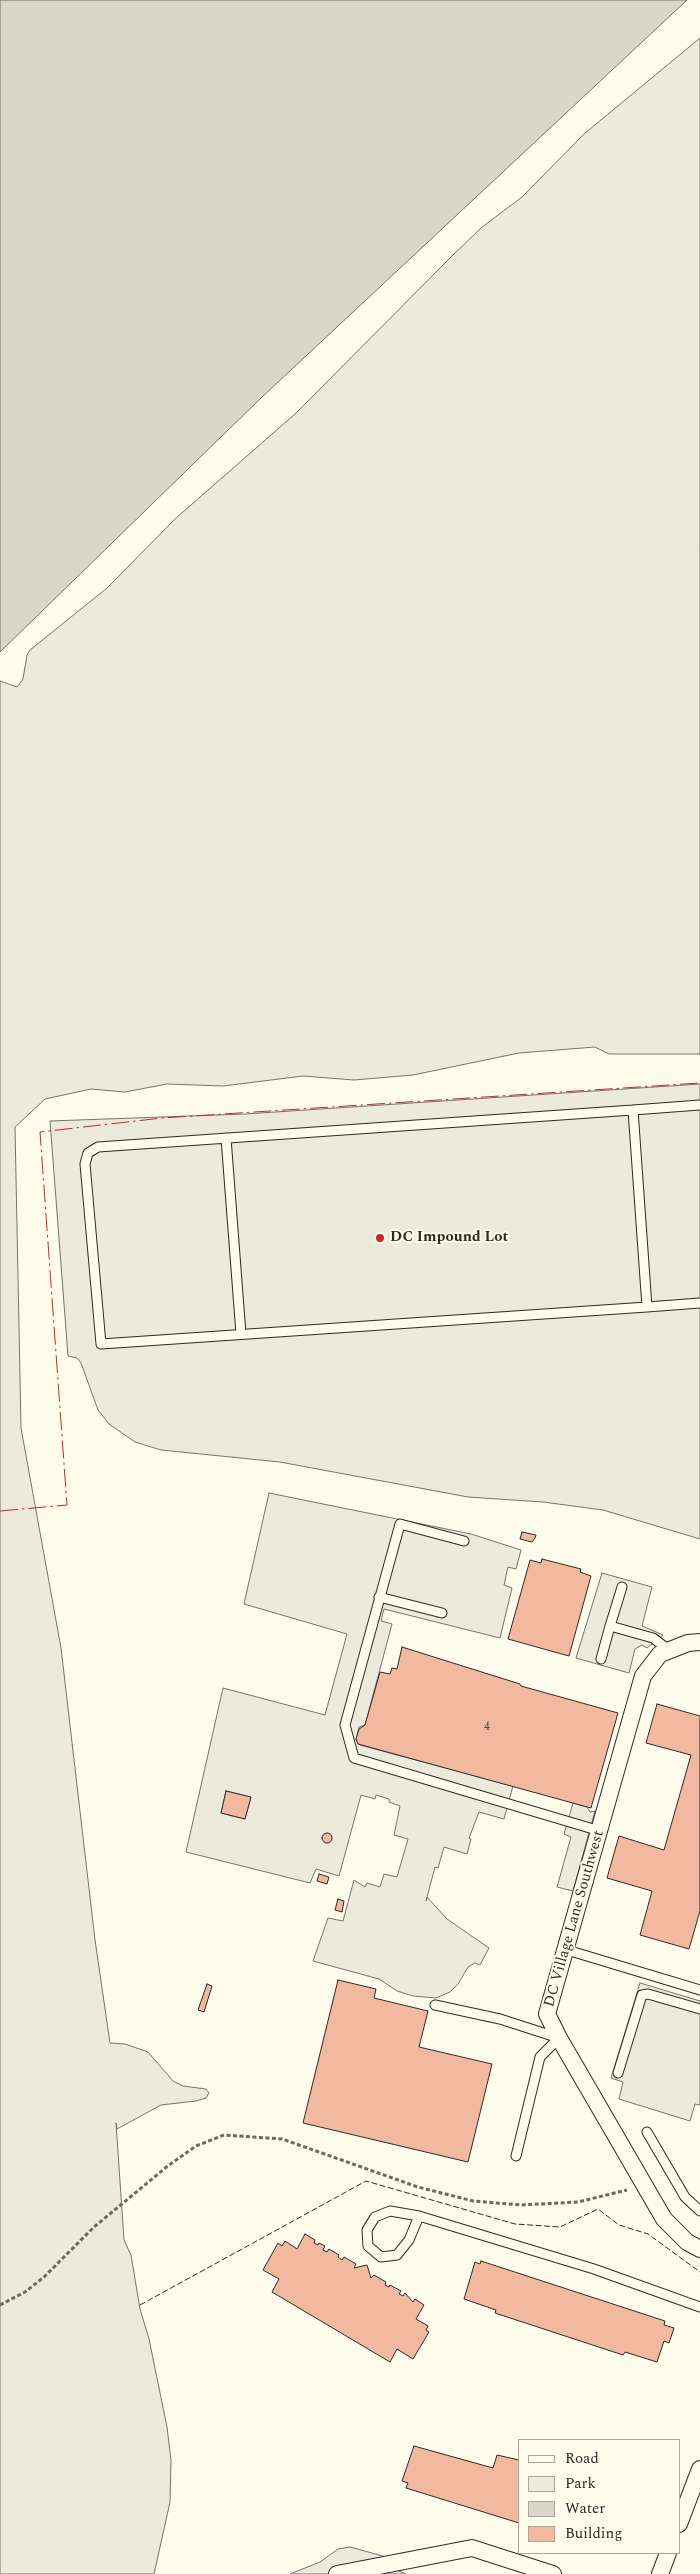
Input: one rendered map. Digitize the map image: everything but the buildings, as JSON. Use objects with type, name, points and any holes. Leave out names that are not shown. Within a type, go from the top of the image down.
[{"type":"street","name":"DC Village Lane Southwest","points":[[700,1642],[660,1654],[643,1676],[567,1950],[547,2014],[643,2186],[664,2219],[687,2242],[700,2250]]},
{"type":"street","points":[[680,2521],[700,2469]]},
{"type":"street","points":[[337,2574],[472,2548],[552,2574]]},
{"type":"street","points":[[660,2574],[668,2554]]},
{"type":"lane","points":[[700,1105],[98,1147],[88,1153],[85,1164],[101,1344],[700,1303]]},
{"type":"lane","points":[[633,1110],[647,1307]]},
{"type":"lane","points":[[226,1138],[241,1334]]},
{"type":"lane","points":[[464,1541],[400,1524],[345,1724],[354,1758],[600,1831]]},
{"type":"lane","points":[[601,1659],[622,1586]]},
{"type":"lane","points":[[379,1598],[442,1613]]},
{"type":"lane","points":[[610,1626],[654,1638],[669,1650]]},
{"type":"lane","points":[[567,1950],[700,1990]]},
{"type":"lane","points":[[618,2073],[642,1995],[648,1994],[700,2009]]},
{"type":"lane","points":[[435,2005],[500,2020],[559,2038],[540,2057],[516,2156]]},
{"type":"lane","points":[[647,2132],[685,2197],[700,2211]]},
{"type":"lane","points":[[419,2216],[409,2240],[397,2255],[381,2257],[368,2246],[367,2230],[375,2217],[390,2211],[419,2216],[594,2269],[700,2307]]},
{"type":"path","points":[[0,2305],[25,2292],[44,2277],[94,2227],[168,2165],[196,2146],[224,2135],[282,2139],[418,2187],[473,2201],[521,2205],[578,2202],[643,2186]]},
{"type":"green space","points":[[700,38],[700,1054],[609,1054],[595,1047],[519,1053],[413,1075],[354,1080],[303,1076],[223,1086],[167,1084],[125,1092],[91,1089],[45,1099],[15,1127],[21,1428],[61,1648],[95,1940],[110,2043],[125,2044],[148,2052],[173,2081],[183,2086],[206,2089],[209,2093],[206,2098],[196,2101],[161,2105],[117,2129],[116,2123],[124,2240],[131,2255],[140,2309],[149,2339],[167,2427],[171,2460],[170,2502],[154,2574],[0,2574],[0,681],[17,687],[23,679],[27,655],[30,650],[107,588],[175,519],[295,414],[481,228],[522,197],[584,134]]},
{"type":"shaded area","name":"DC Impound Lot","points":[[700,1084],[700,1539],[603,1510],[543,1502],[468,1497],[280,1462],[161,1450],[135,1442],[109,1424],[98,1410],[81,1363],[77,1358],[68,1356],[50,1121],[245,1114]]},
{"type":"shaded area","points":[[269,1493],[471,1534],[521,1550],[516,1569],[508,1567],[504,1585],[512,1588],[500,1638],[384,1609],[381,1621],[392,1624],[365,1725],[359,1727],[356,1740],[360,1745],[513,1786],[504,1819],[479,1812],[469,1838],[471,1839],[467,1854],[444,1847],[438,1868],[435,1867],[427,1897],[447,1919],[489,1948],[480,1965],[475,1963],[468,1967],[458,1984],[450,1992],[436,1998],[413,1996],[397,1991],[379,1979],[313,1961],[328,1918],[343,1921],[354,1880],[365,1887],[367,1883],[380,1887],[384,1874],[397,1877],[408,1839],[394,1835],[400,1806],[389,1802],[389,1799],[376,1795],[375,1799],[361,1795],[339,1876],[316,1869],[310,1883],[186,1852],[223,1688],[325,1715],[347,1634],[244,1604]],"holes":[[[226,1791],[251,1797],[245,1819],[221,1813]]]},
{"type":"shaded area","points":[[602,1573],[652,1587],[642,1626],[663,1635],[647,1648],[642,1645],[635,1649],[629,1673],[576,1658]]},
{"type":"shaded area","points":[[573,1803],[587,1807],[590,1812],[595,1811],[573,1891],[557,1887],[571,1837],[564,1834]]},
{"type":"shaded area","points":[[640,1983],[700,2001],[700,2105],[695,2104],[690,2121],[619,2099],[623,2082],[611,2078]]},
{"type":"shaded area","points":[[350,2547],[390,2558],[392,2568],[406,2574],[290,2574],[320,2562],[338,2549]]},
{"type":"water","points":[[0,0],[687,0],[261,398],[0,652]]},
{"type":"fence","points":[[140,2305],[366,2181],[515,2224],[560,2227],[598,2209],[619,2225],[648,2234],[700,2272]]},
{"type":"power","points":[[0,1511],[67,1505],[40,1132],[162,1118],[700,1083]]},
{"type":"place","name":"DC Impound Lot","points":[[380,1238]]}]
